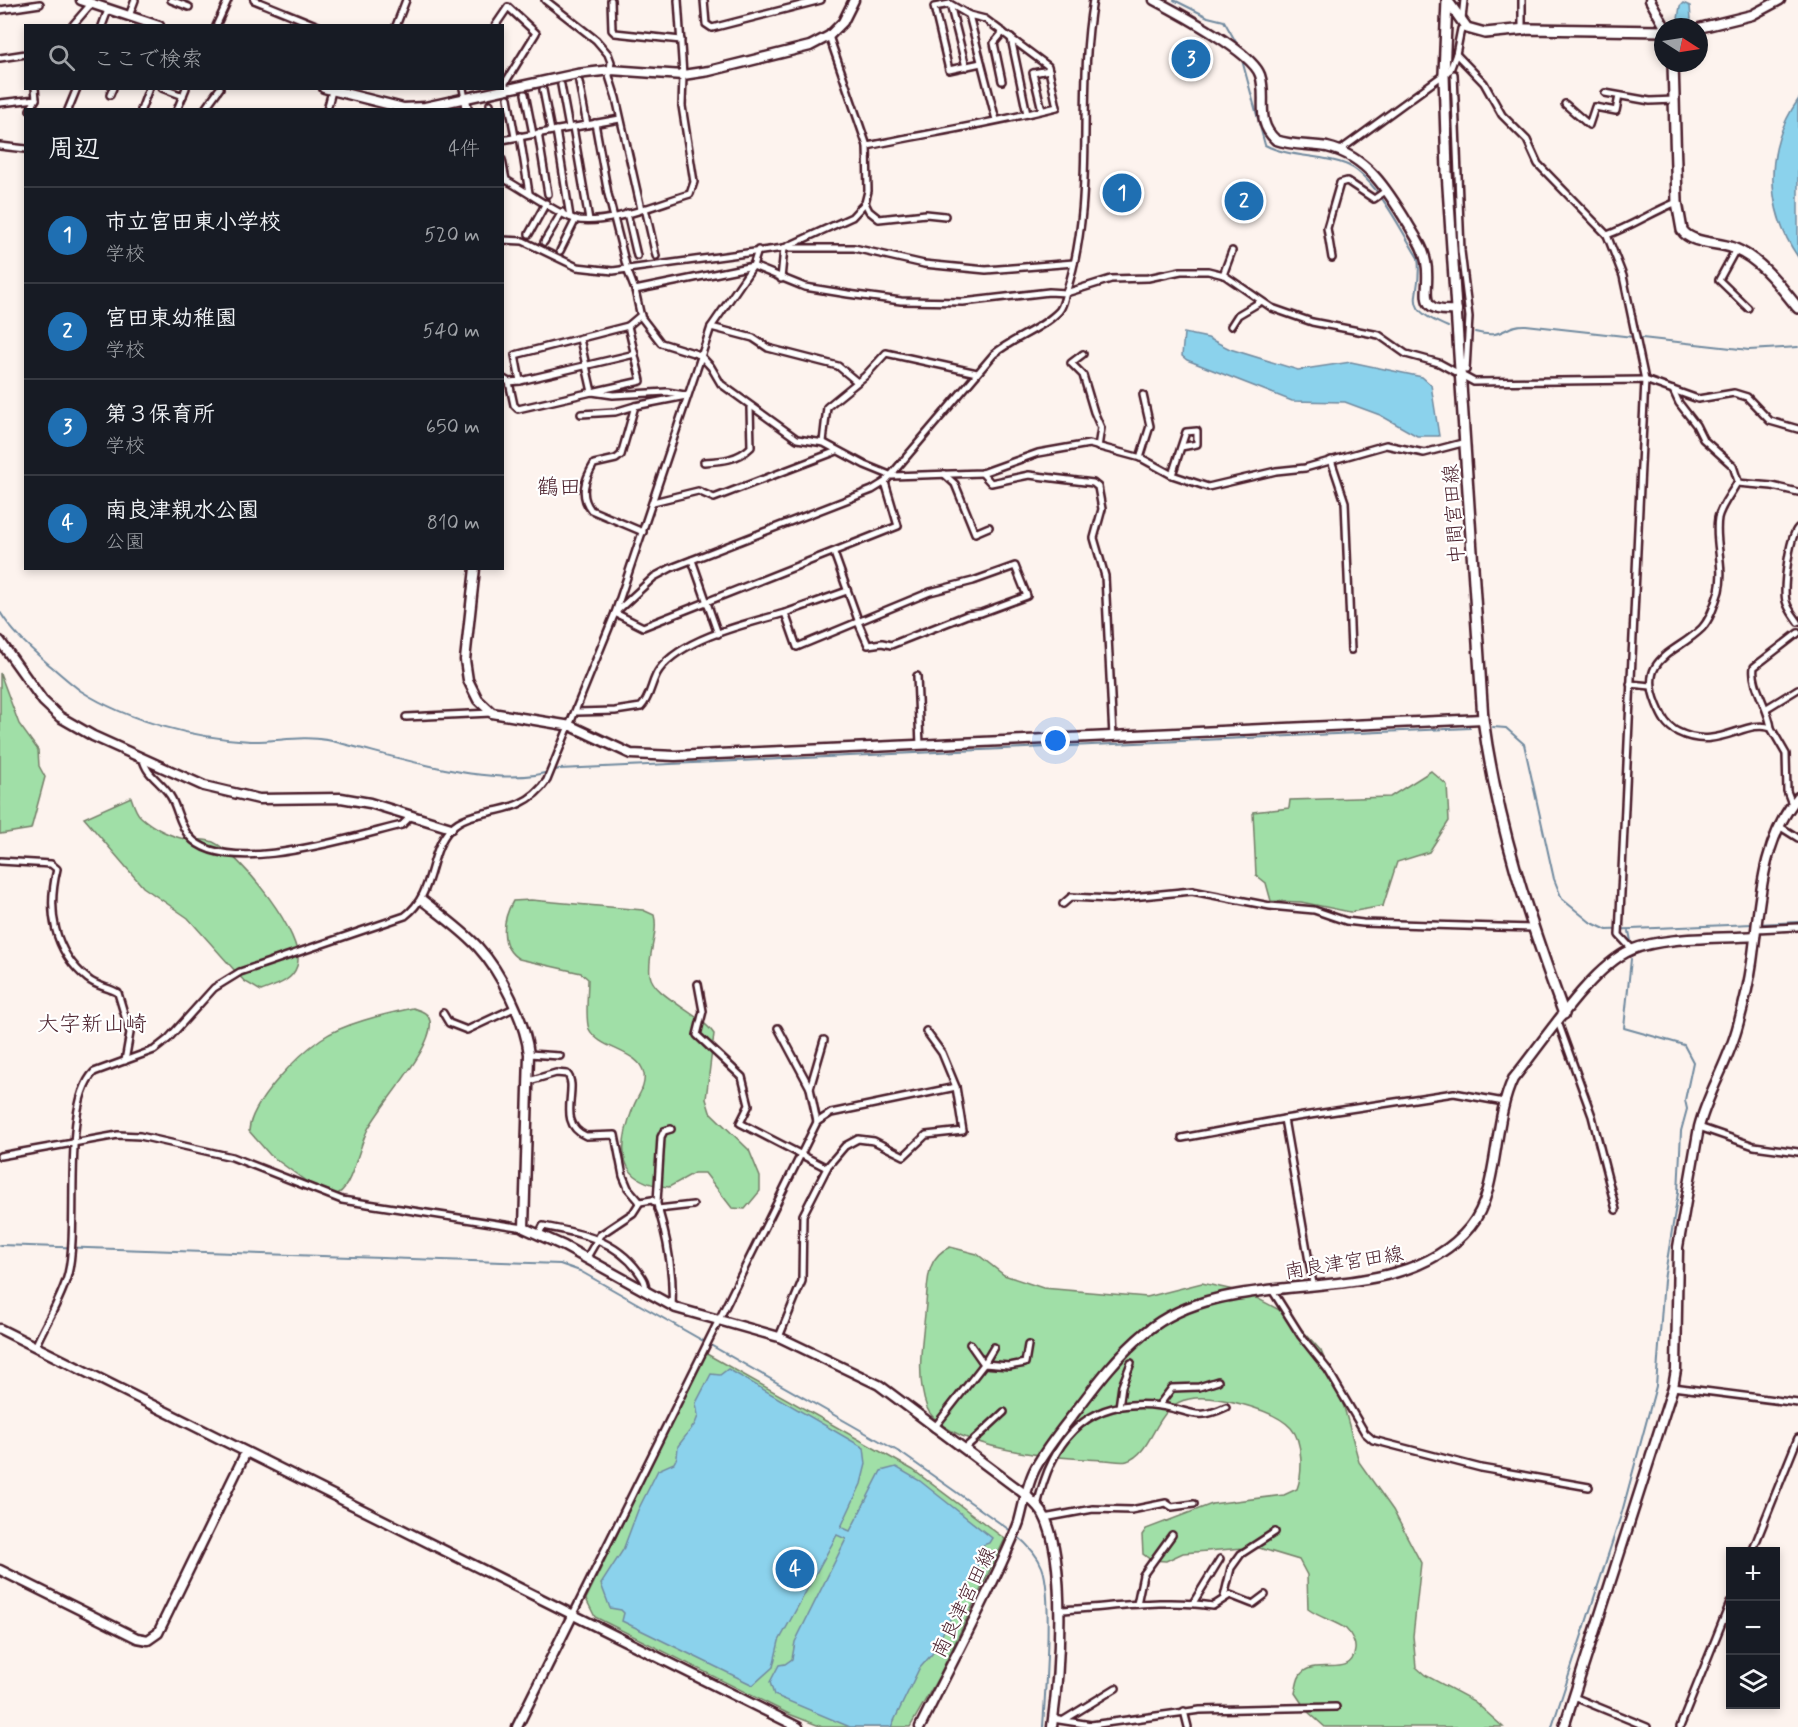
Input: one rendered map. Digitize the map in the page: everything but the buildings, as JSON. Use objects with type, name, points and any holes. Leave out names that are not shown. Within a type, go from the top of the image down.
[{"type":"main road","name":"中間宮田線","points":[[1447,0],[1461,25]]},
{"type":"main road","name":"中間宮田線","points":[[1447,0],[1449,74],[1447,172],[1464,374],[1483,719],[1498,809],[1561,1018]]},
{"type":"main road","points":[[1461,25],[1476,32],[1522,29],[1654,29]]},
{"type":"main road","points":[[1673,72],[1677,202],[1679,220],[1685,234],[1736,249],[1760,265],[1798,308]]},
{"type":"street","points":[[81,0],[153,24]]},
{"type":"street","points":[[129,16],[135,0]]},
{"type":"street","points":[[171,0],[189,7]]},
{"type":"street","points":[[217,24],[228,0]]},
{"type":"street","points":[[254,0],[313,24]]},
{"type":"street","points":[[397,24],[406,0]]},
{"type":"street","points":[[545,0],[603,47],[611,62],[609,76],[656,256]]},
{"type":"street","points":[[611,0],[612,30],[615,33],[681,40]]},
{"type":"street","points":[[504,170],[506,180],[573,218],[589,220],[614,217],[690,194],[693,188],[682,106],[683,75],[678,0]]},
{"type":"street","points":[[704,0],[706,24],[712,28],[820,0]]},
{"type":"street","points":[[327,108],[328,90],[404,108],[425,108],[465,99],[507,94],[577,74],[611,70],[683,75],[810,46],[830,36],[843,22],[854,0]]},
{"type":"street","points":[[615,613],[654,577],[872,490],[885,482],[977,373],[1011,340],[1058,311],[1066,293],[1082,222],[1087,55],[1093,0]]},
{"type":"street","points":[[1154,0],[1248,59],[1260,75],[1261,114],[1271,136],[1282,142],[1339,151],[1372,172],[1387,190],[1426,258],[1426,296],[1430,306],[1440,311],[1468,309]]},
{"type":"street","points":[[1464,0],[1456,54],[1449,74],[1461,251],[1468,309],[1469,355],[1464,374]]},
{"type":"street","points":[[1522,0],[1522,29]]},
{"type":"street","points":[[1650,0],[1659,18]]},
{"type":"street","points":[[1708,26],[1752,15],[1780,0]]},
{"type":"street","points":[[0,10],[40,4]]},
{"type":"street","points":[[74,24],[91,4]]},
{"type":"street","points":[[867,146],[1042,111],[1057,106],[1048,66],[1032,52],[981,16],[969,15],[950,4],[934,7],[950,70],[981,63]]},
{"type":"street","points":[[950,4],[966,67]]},
{"type":"street","points":[[496,24],[508,7],[536,33],[505,83],[529,193]]},
{"type":"street","points":[[103,24],[108,10]]},
{"type":"street","points":[[969,15],[996,120]]},
{"type":"street","points":[[1002,81],[994,43],[1003,32]]},
{"type":"street","points":[[784,248],[852,217],[865,203],[868,191],[867,146],[830,36]]},
{"type":"street","points":[[1011,38],[1027,114]]},
{"type":"street","points":[[0,58],[24,54]]},
{"type":"street","points":[[1456,54],[1484,83],[1502,115],[1527,140],[1538,164],[1607,235],[1623,276],[1645,380],[1619,935],[1632,949]]},
{"type":"street","points":[[1042,111],[1033,73],[1049,70]]},
{"type":"street","points":[[1339,151],[1449,74]]},
{"type":"street","points":[[579,82],[587,125]]},
{"type":"street","points":[[561,86],[589,220]]},
{"type":"street","points":[[31,108],[36,99],[35,90]]},
{"type":"street","points":[[69,108],[76,90]]},
{"type":"street","points":[[110,95],[112,90]]},
{"type":"street","points":[[142,108],[148,90]]},
{"type":"street","points":[[167,90],[183,96]]},
{"type":"street","points":[[178,108],[185,90]]},
{"type":"street","points":[[205,108],[219,90]]},
{"type":"street","points":[[463,90],[467,108]]},
{"type":"street","points":[[543,90],[573,218],[560,251]]},
{"type":"street","points":[[1605,93],[1650,101],[1675,100]]},
{"type":"street","points":[[525,94],[548,194]]},
{"type":"street","points":[[1565,104],[1589,125],[1595,107],[1616,111],[1619,96]]},
{"type":"street","points":[[0,103],[36,99]]},
{"type":"street","points":[[504,140],[620,119]]},
{"type":"street","points":[[595,123],[614,217],[641,315],[662,343],[700,355],[721,384],[750,408],[797,439],[823,442],[837,451],[892,476],[982,473],[1038,453],[1081,444],[1140,458],[1197,485],[1218,487],[1276,471],[1305,468],[1386,444],[1424,453],[1466,442]]},
{"type":"street","points":[[0,146],[24,149]]},
{"type":"street","points":[[1332,258],[1328,228],[1340,183],[1347,181],[1372,199],[1387,190]]},
{"type":"street","points":[[1607,235],[1631,226],[1649,213],[1677,202]]},
{"type":"street","points":[[529,234],[546,203]]},
{"type":"street","points":[[865,203],[869,212],[879,219],[926,214],[945,216]]},
{"type":"street","points":[[544,242],[562,212]]},
{"type":"street","points":[[627,213],[637,256]]},
{"type":"street","points":[[504,240],[523,241],[577,267],[613,271],[784,248],[854,248],[924,264],[986,270],[1074,262]]},
{"type":"street","points":[[781,279],[784,248]]},
{"type":"street","points":[[1736,249],[1719,280],[1748,308]]},
{"type":"street","points":[[36,1345],[64,1286],[70,1256],[78,1107],[86,1080],[94,1072],[153,1050],[168,1039],[214,988],[240,972],[405,916],[422,900],[440,847],[451,828],[468,819],[519,805],[538,794],[553,768],[577,712],[615,613],[711,327],[753,266],[758,250]]},
{"type":"street","points":[[1223,275],[1232,251]]},
{"type":"street","points":[[635,290],[753,266],[805,287],[901,301],[963,302],[1049,292],[1066,293],[1111,279],[1148,278],[1198,270],[1223,275],[1260,302],[1312,322],[1379,334],[1406,354],[1439,363],[1464,374],[1474,382],[1645,380],[1662,384],[1698,399],[1734,393],[1746,396],[1770,421],[1798,429]]},
{"type":"street","points":[[1231,326],[1239,315],[1260,302]]},
{"type":"street","points":[[520,381],[514,355],[628,326],[641,315]]},
{"type":"street","points":[[509,382],[514,405],[518,409],[641,381],[628,326]]},
{"type":"street","points":[[711,327],[753,338],[768,348],[838,366],[856,381]]},
{"type":"street","points":[[580,339],[592,392]]},
{"type":"street","points":[[823,442],[827,407],[856,381],[865,376],[886,353],[977,373]]},
{"type":"street","points":[[504,379],[509,382],[520,381],[635,354]]},
{"type":"street","points":[[1083,354],[1071,363],[1083,375],[1101,428],[1098,447]]},
{"type":"street","points":[[1673,390],[1679,403],[1696,424],[1703,439],[1733,466],[1737,483],[1718,518],[1722,571],[1713,609],[1703,627],[1662,656],[1656,665],[1651,686],[1661,716],[1669,727],[1680,734],[1695,738],[1718,738],[1758,725],[1771,728]]},
{"type":"street","points":[[592,392],[613,395],[667,392],[686,396]]},
{"type":"street","points":[[1140,458],[1150,426],[1143,395]]},
{"type":"street","points":[[581,414],[615,412],[686,396]]},
{"type":"street","points":[[635,406],[621,455],[616,459],[594,464],[584,488],[585,503],[591,510],[643,532]]},
{"type":"street","points":[[704,462],[724,461],[744,454],[751,447],[750,408]]},
{"type":"street","points":[[1172,475],[1181,447]]},
{"type":"street","points":[[653,502],[698,491],[714,498],[837,451]]},
{"type":"street","points":[[1331,460],[1345,502],[1351,650]]},
{"type":"street","points":[[982,473],[991,483],[1029,475],[1093,483],[1098,487],[1102,509],[1094,538],[1105,576],[1113,736]]},
{"type":"street","points":[[942,474],[955,484],[975,533],[989,527]]},
{"type":"street","points":[[615,613],[643,627],[834,554],[898,526],[885,482]]},
{"type":"street","points":[[1737,483],[1772,486],[1798,492]]},
{"type":"street","points":[[1798,528],[1790,544],[1785,595],[1786,604],[1798,622]]},
{"type":"street","points":[[785,613],[797,647],[858,621],[930,592],[973,581],[1015,566],[1028,596],[981,613],[967,615],[891,645],[882,643],[868,645],[858,621],[846,591],[834,554]]},
{"type":"street","points":[[692,560],[718,634]]},
{"type":"street","points":[[475,570],[465,660],[473,694],[492,713]]},
{"type":"street","points":[[577,712],[615,711],[641,707],[647,700],[659,670],[684,648],[718,634],[846,591]]},
{"type":"street","points":[[1564,1727],[1673,1388],[1676,1370],[1678,1247],[1699,1127],[1704,1110],[1728,1059],[1737,1031],[1750,975],[1765,872],[1779,826],[1795,800],[1787,791],[1786,754],[1771,728],[1767,708],[1754,677],[1754,667],[1798,633]]},
{"type":"street","points":[[0,642],[43,701],[60,717],[143,759],[204,786],[237,795],[293,800],[341,798],[412,815],[451,828]]},
{"type":"street","points":[[917,676],[920,745]]},
{"type":"street","points":[[1630,684],[1651,686]]},
{"type":"street","points":[[1767,708],[1798,689]]},
{"type":"street","points":[[406,717],[492,713],[570,726],[620,750],[656,757],[1483,719]]},
{"type":"street","points":[[143,759],[144,767],[165,788],[190,837],[217,854],[278,853],[402,825],[412,815]]},
{"type":"street","points":[[1779,826],[1798,838]]},
{"type":"street","points":[[0,861],[51,864],[57,868],[51,908],[56,934],[64,951],[84,975],[100,987],[118,993],[130,1033],[125,1060]]},
{"type":"street","points":[[1063,904],[1071,897],[1111,899],[1192,891],[1270,906],[1314,910],[1346,921],[1363,923],[1532,928]]},
{"type":"street","points":[[422,900],[479,948],[490,961],[526,1033],[530,1054],[524,1228]]},
{"type":"street","points":[[1755,933],[1798,927]]},
{"type":"street","name":"南良津宮田線","points":[[920,1727],[1011,1541],[1036,1467],[1052,1442],[1120,1355],[1148,1330],[1171,1315],[1202,1303],[1272,1290],[1379,1277],[1417,1267],[1445,1250],[1471,1226],[1482,1206],[1504,1102],[1513,1079],[1606,966],[1632,949],[1651,944],[1755,933]]},
{"type":"street","points":[[698,984],[703,1011],[697,1035],[742,1077],[749,1105],[740,1123],[827,1168]]},
{"type":"street","points":[[442,1013],[449,1023],[468,1030],[514,1008]]},
{"type":"street","points":[[1561,1018],[1593,1116],[1616,1210]]},
{"type":"street","points":[[778,1028],[810,1088],[817,1122]]},
{"type":"street","points":[[779,1337],[802,1281],[803,1215],[827,1168],[845,1146],[858,1139],[874,1141],[904,1156],[926,1135],[963,1131],[956,1087],[942,1053],[926,1031]]},
{"type":"street","points":[[810,1088],[824,1040]]},
{"type":"street","points":[[530,1054],[560,1056]]},
{"type":"street","points":[[529,1081],[562,1072],[570,1077],[571,1118],[581,1134],[586,1136],[615,1135],[623,1176],[628,1188],[640,1202]]},
{"type":"street","points":[[517,1727],[817,1122],[831,1113],[956,1087]]},
{"type":"street","points":[[1182,1138],[1284,1119],[1454,1093],[1504,1102]]},
{"type":"street","points":[[1284,1119],[1313,1284]]},
{"type":"street","points":[[1699,1127],[1754,1146],[1798,1152]]},
{"type":"street","points":[[671,1129],[664,1131],[661,1137],[658,1206],[672,1271],[672,1306]]},
{"type":"street","points":[[0,1156],[117,1135],[140,1136],[232,1157],[342,1200],[524,1228],[672,1306],[720,1318],[779,1337],[879,1385],[1026,1495],[1044,1518],[1056,1569],[1058,1610],[1056,1722]]},
{"type":"street","points":[[586,1259],[597,1239],[608,1228],[633,1213],[640,1202],[652,1200],[658,1206],[693,1205]]},
{"type":"street","points":[[539,1234],[543,1226],[597,1239],[619,1251],[633,1264],[645,1282],[645,1292]]},
{"type":"street","points":[[1272,1290],[1301,1336],[1328,1371],[1365,1433],[1372,1440],[1481,1468],[1589,1487]]},
{"type":"street","points":[[0,1329],[798,1727]]},
{"type":"street","points":[[970,1344],[984,1364]]},
{"type":"street","points":[[984,1364],[1009,1366],[1025,1363],[1028,1345]]},
{"type":"street","points":[[934,1428],[984,1364],[994,1347]]},
{"type":"street","points":[[1119,1407],[1122,1386],[1131,1363]]},
{"type":"street","points":[[1160,1406],[1172,1388],[1198,1387],[1218,1382]]},
{"type":"street","points":[[1673,1388],[1798,1403]]},
{"type":"street","points":[[1037,1507],[1044,1479],[1060,1445],[1090,1416],[1119,1407],[1160,1406],[1208,1416],[1226,1407]]},
{"type":"street","points":[[964,1449],[1004,1412]]},
{"type":"street","points":[[1754,1547],[1798,1438]]},
{"type":"street","points":[[0,1570],[137,1638],[153,1637],[158,1633],[246,1452]]},
{"type":"street","points":[[1044,1518],[1093,1509],[1131,1510],[1166,1503],[1172,1508],[1194,1504]]},
{"type":"street","points":[[1224,1598],[1231,1568],[1241,1554],[1275,1532]]},
{"type":"street","points":[[1137,1604],[1143,1575],[1172,1535]]},
{"type":"street","points":[[1192,1603],[1220,1559]]},
{"type":"street","points":[[1058,1610],[1137,1604],[1192,1603],[1213,1606],[1224,1598],[1238,1596],[1253,1604],[1265,1595]]},
{"type":"street","points":[[1680,1727],[1726,1615]]},
{"type":"street","points":[[1056,1722],[1071,1718],[1103,1694],[1116,1688]]},
{"type":"street","points":[[1574,1697],[1647,1727]]},
{"type":"street","points":[[1056,1722],[1091,1725],[1184,1711],[1336,1707]]},
{"type":"street","points":[[1184,1711],[1188,1727]]},
{"type":"green space","points":[[0,673],[19,724],[38,750],[39,766],[45,777],[31,829],[0,834]]},
{"type":"green space","points":[[1431,771],[1447,785],[1449,821],[1429,852],[1397,862],[1383,906],[1350,912],[1301,902],[1271,901],[1266,883],[1256,875],[1253,812],[1289,808],[1290,800],[1390,797]]},
{"type":"green space","points":[[131,797],[138,813],[151,824],[180,838],[213,842],[239,862],[269,898],[292,936],[297,953],[297,966],[291,976],[282,983],[261,991],[244,981],[188,918],[143,887],[84,818]]},
{"type":"green space","points":[[531,900],[643,910],[654,915],[655,929],[650,960],[650,975],[653,983],[659,990],[699,1019],[714,1034],[706,1099],[710,1112],[749,1150],[760,1177],[760,1191],[745,1209],[732,1208],[705,1173],[694,1173],[669,1187],[639,1179],[631,1171],[624,1150],[625,1137],[633,1108],[642,1088],[644,1074],[641,1066],[635,1060],[601,1042],[589,1029],[588,979],[581,973],[519,959],[508,948],[504,933],[509,908],[513,901]]},
{"type":"green space","points":[[413,1008],[426,1014],[430,1021],[424,1046],[373,1120],[347,1183],[338,1194],[325,1195],[270,1155],[249,1131],[257,1107],[288,1068],[330,1033],[378,1016]]},
{"type":"green space","points":[[950,1247],[977,1254],[1004,1275],[1043,1288],[1147,1297],[1202,1283],[1247,1293],[1289,1315],[1321,1351],[1344,1407],[1359,1462],[1393,1510],[1421,1563],[1413,1636],[1416,1667],[1425,1675],[1474,1701],[1503,1727],[1325,1727],[1307,1711],[1295,1693],[1299,1678],[1304,1671],[1311,1668],[1342,1666],[1348,1663],[1353,1658],[1355,1644],[1346,1629],[1308,1609],[1307,1575],[1299,1560],[1256,1547],[1183,1553],[1166,1561],[1151,1560],[1143,1554],[1142,1535],[1146,1529],[1212,1504],[1284,1495],[1297,1489],[1301,1466],[1300,1449],[1295,1434],[1283,1421],[1243,1404],[1213,1399],[1189,1399],[1169,1410],[1143,1449],[1136,1456],[1122,1462],[1014,1451],[962,1436],[937,1421],[929,1412],[923,1396],[922,1343],[927,1287],[932,1263],[942,1251]]},
{"type":"green space","points":[[705,1353],[913,1470],[1005,1539],[939,1676],[910,1727],[822,1727],[789,1714],[595,1617],[586,1599]]},
{"type":"water","points":[[1683,3],[1690,6],[1691,18],[1678,18],[1680,6]]},
{"type":"water","points":[[1798,100],[1798,257],[1779,219],[1773,179],[1774,159],[1779,138]]},
{"type":"water","points":[[1184,333],[1208,338],[1230,349],[1298,370],[1351,362],[1422,377],[1431,385],[1439,436],[1417,436],[1380,415],[1345,402],[1292,401],[1187,360],[1182,356]]},
{"type":"water","points":[[728,1369],[864,1448],[866,1464],[861,1484],[841,1527],[850,1531],[881,1471],[896,1467],[920,1481],[992,1538],[989,1543],[980,1546],[977,1556],[979,1563],[932,1654],[919,1669],[891,1727],[850,1727],[774,1695],[770,1682],[779,1665],[792,1659],[795,1642],[846,1539],[837,1535],[779,1641],[773,1667],[753,1685],[622,1621],[624,1613],[621,1610],[610,1608],[601,1584],[623,1550],[638,1510],[658,1470],[674,1463],[678,1446],[695,1424],[698,1416],[696,1403],[711,1374],[720,1375]]},
{"type":"waterway","points":[[1174,0],[1208,17],[1224,21],[1241,51]]},
{"type":"waterway","points":[[1242,60],[1265,145],[1283,152],[1345,164],[1366,179],[1377,191],[1418,258],[1417,306],[1422,313],[1448,327]]},
{"type":"waterway","points":[[1475,332],[1493,334],[1518,325],[1526,325],[1749,350],[1798,347]]},
{"type":"waterway","points":[[0,612],[27,645],[81,691],[99,702],[140,719],[184,732],[229,739],[259,741],[308,738],[327,740],[443,769],[505,777],[533,775],[559,769],[1470,728]]},
{"type":"waterway","points":[[1493,727],[1506,728],[1524,744],[1554,879],[1562,899],[1590,922],[1607,930],[1753,924]]},
{"type":"waterway","points":[[1759,924],[1798,922]]},
{"type":"waterway","points":[[1629,931],[1631,941]]},
{"type":"waterway","points":[[1552,1727],[1622,1512],[1656,1386],[1664,1280],[1678,1193],[1681,1131],[1687,1109],[1685,1100],[1693,1062],[1684,1045],[1624,1028],[1631,959]]},
{"type":"waterway","points":[[0,1245],[560,1264],[580,1271],[901,1453],[1011,1531]]},
{"type":"waterway","points":[[1016,1535],[1037,1558],[1045,1580],[1048,1621],[1043,1727]]},
{"type":"place","name":"第３保育所","points":[[1191,59]]},
{"type":"place","name":"市立宮田東小学校","points":[[1122,193]]},
{"type":"place","name":"宮田東幼稚園","points":[[1244,201]]},
{"type":"place","name":"南良津親水公園","points":[[795,1569]]},
{"type":"district","name":"鶴田","points":[[559,486]]},
{"type":"district","name":"大字新山崎","points":[[92,1023]]}]
